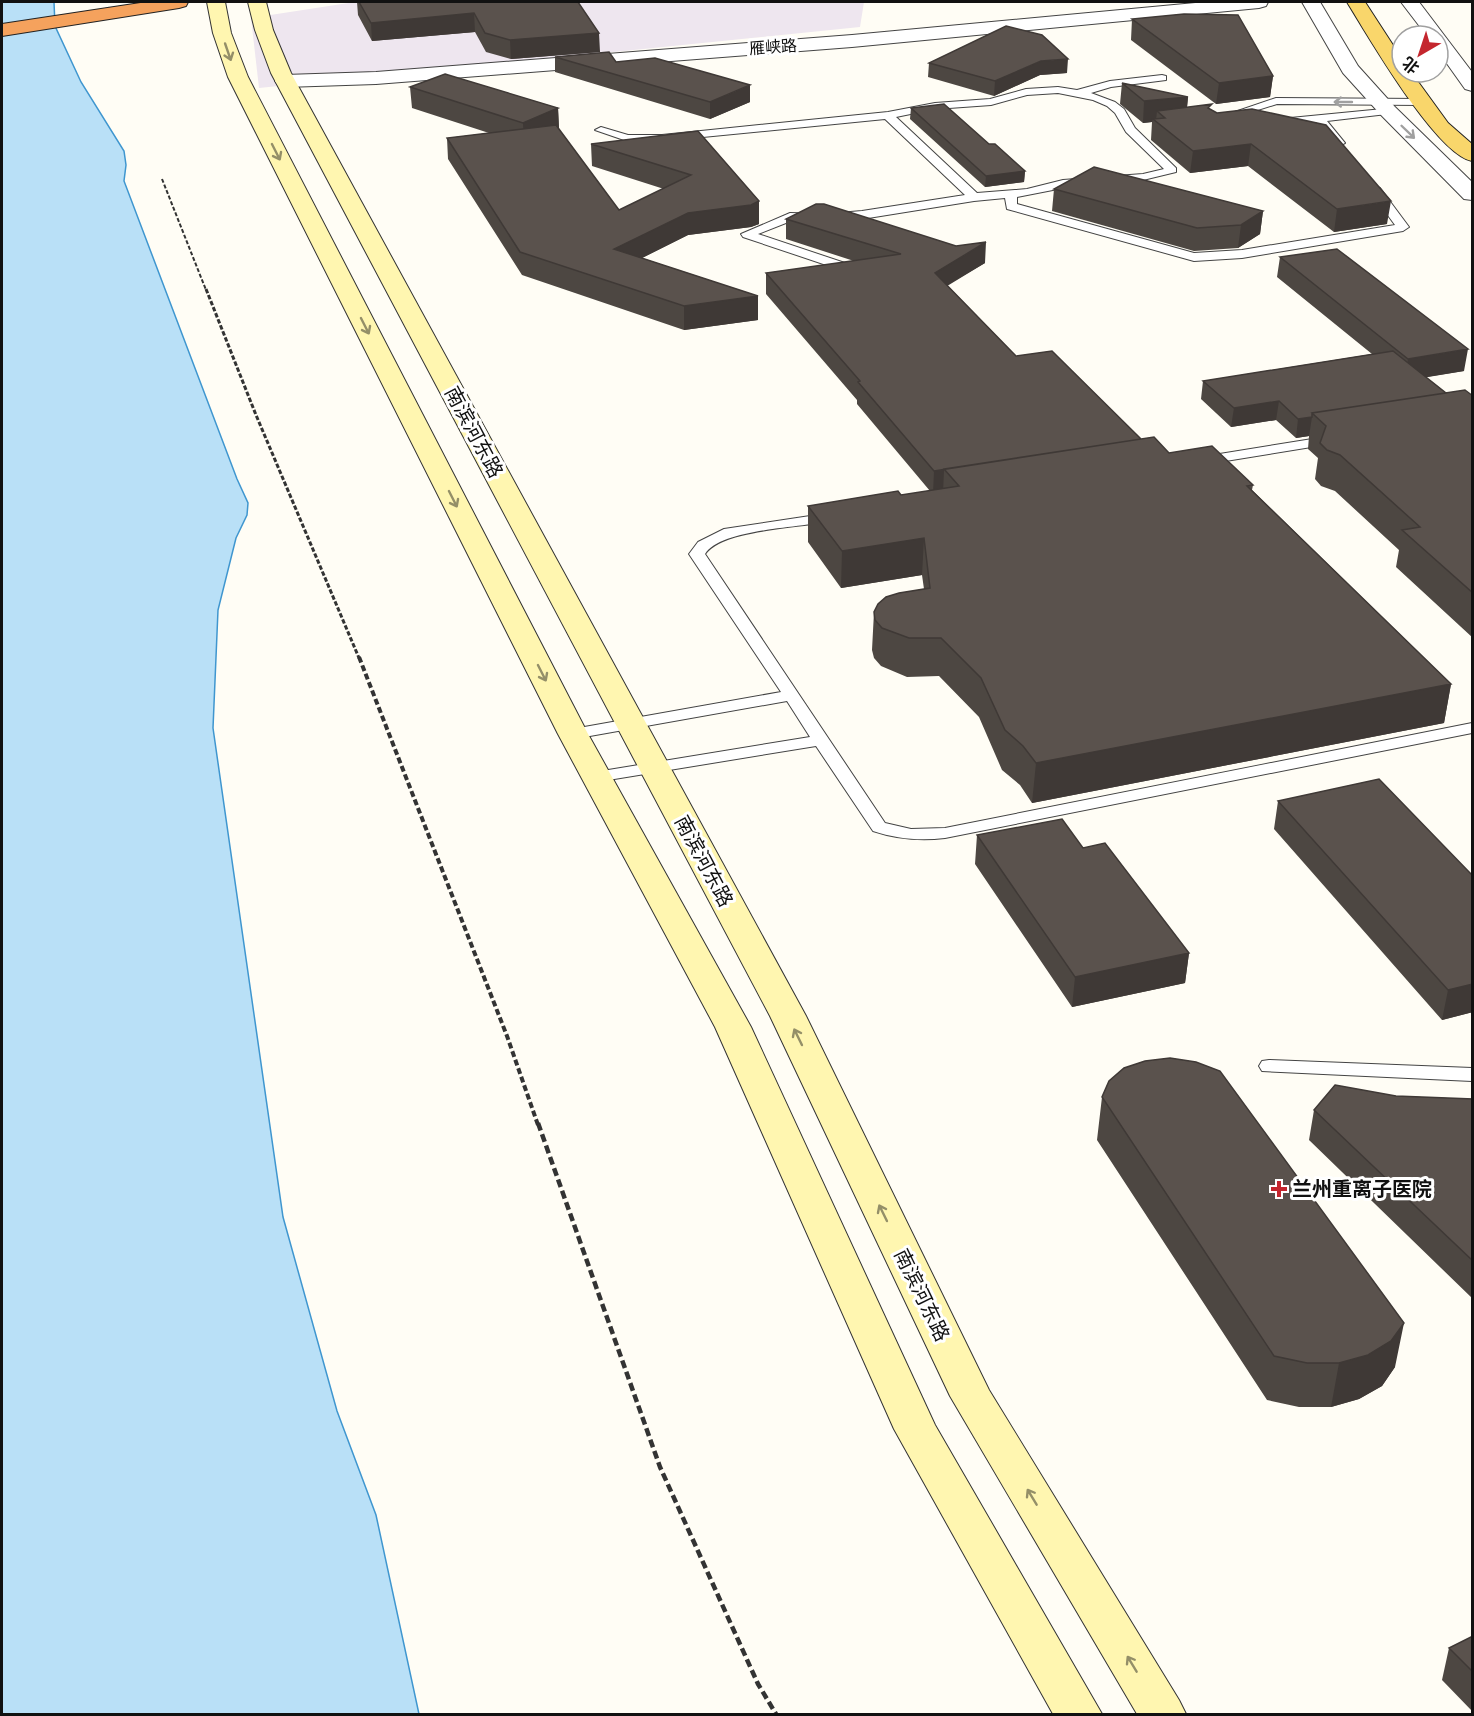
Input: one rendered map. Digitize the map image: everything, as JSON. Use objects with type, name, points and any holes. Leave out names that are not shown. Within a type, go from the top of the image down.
[{"type":"highway","points":[[2,21],[125,2]]},
{"type":"highway","points":[[2,30],[179,2]]},
{"type":"main road","points":[[216,2],[229,55],[249,100],[573,734],[733,1027],[915,1429],[1078,1714]]},
{"type":"main road","name":"南滨河东路","points":[[257,2],[264,30],[289,88],[788,1016],[970,1396],[1162,1714]]},
{"type":"main road","points":[[1356,2],[1392,60],[1441,126],[1473,155]]},
{"type":"main road","points":[[249,100],[289,88]]},
{"type":"street","name":"雁峡路","points":[[289,88],[376,78],[852,41],[1259,2]]},
{"type":"street","points":[[1311,2],[1350,69],[1383,107],[1473,194]]},
{"type":"street","points":[[1410,2],[1427,24]]},
{"type":"street","points":[[1450,54],[1473,85]]},
{"type":"lane","points":[[1078,93],[1110,84],[1162,78]]},
{"type":"lane","points":[[601,130],[627,138],[662,138],[888,115],[935,106],[991,102],[1026,92],[1058,90],[1078,93],[1111,104],[1120,111],[1172,170],[1143,177],[1063,184],[1027,193],[974,197],[862,215],[827,218],[790,217],[747,234],[866,274]]},
{"type":"lane","points":[[1239,126],[1215,124],[1276,101],[1383,107]]},
{"type":"lane","points":[[1262,124],[1320,119],[1423,102]]},
{"type":"lane","points":[[888,115],[974,197]]},
{"type":"lane","points":[[1320,119],[1347,155]]},
{"type":"lane","points":[[1011,194],[1011,206],[1194,257],[1242,254],[1403,227],[1368,182]]},
{"type":"lane","points":[[1190,463],[1343,438]]},
{"type":"lane","points":[[840,516],[729,532],[708,542],[697,554],[879,827],[894,832],[928,835],[1473,728]]},
{"type":"lane","points":[[573,734],[791,695]]},
{"type":"lane","points":[[596,777],[821,740]]},
{"type":"lane","points":[[1269,1066],[1473,1075]]},
{"type":"path","points":[[162,179],[256,415],[380,707],[498,1014],[660,1467],[758,1684],[777,1714]]},
{"type":"shaded area","points":[[355,2],[864,2],[860,27],[259,88],[251,18]]},
{"type":"water","points":[[2,2],[54,2],[55,26],[81,82],[124,151],[126,165],[124,181],[248,503],[247,515],[236,538],[218,610],[213,728],[283,1217],[337,1411],[376,1515],[419,1714],[2,1714]]},
{"type":"building","points":[[359,2],[578,2],[599,33],[510,40],[485,33],[474,13],[371,23]]},
{"type":"building","points":[[1184,14],[1238,15],[1273,76],[1219,83],[1132,19]]},
{"type":"building","points":[[1006,26],[1042,35],[1068,59],[1041,61],[995,81],[929,63]]},
{"type":"building","points":[[609,52],[616,62],[655,58],[750,85],[710,102],[555,57]]},
{"type":"building","points":[[445,74],[558,108],[523,123],[410,87]]},
{"type":"building","points":[[1122,83],[1188,97],[1144,101]]},
{"type":"building","points":[[944,104],[989,144],[995,144],[1025,171],[986,176],[911,108]]},
{"type":"building","points":[[1212,104],[1208,108],[1217,113],[1252,109],[1326,125],[1391,201],[1337,209],[1251,144],[1193,151],[1153,119],[1165,118],[1157,111]]},
{"type":"building","points":[[556,125],[619,210],[691,175],[591,144],[698,131],[759,201],[751,205],[688,213],[614,249],[758,296],[684,306],[520,252],[447,138]]},
{"type":"building","points":[[1094,167],[1263,211],[1241,225],[1197,228],[1054,189]]},
{"type":"building","points":[[816,204],[824,204],[956,246],[986,242],[935,273],[1016,356],[1052,351],[1141,439],[934,471],[858,382],[860,381],[766,273],[901,254],[786,219]]},
{"type":"building","points":[[1337,249],[1468,349],[1408,359],[1280,257]]},
{"type":"building","points":[[1393,351],[1446,393],[1312,413],[1312,417],[1298,419],[1279,401],[1234,408],[1203,381]]},
{"type":"building","points":[[1465,390],[1473,396],[1473,593],[1402,530],[1420,527],[1340,455],[1327,450],[1320,443],[1326,426],[1312,413]]},
{"type":"building","points":[[1154,437],[1169,453],[1212,446],[1253,485],[1247,486],[1451,684],[1036,763],[1023,746],[1005,730],[981,678],[941,638],[909,638],[882,628],[875,620],[874,612],[878,604],[886,597],[930,588],[924,538],[842,551],[808,506],[898,491],[901,495],[959,486],[944,469]]},
{"type":"building","points":[[1379,779],[1473,876],[1473,984],[1448,990],[1278,801]]},
{"type":"building","points":[[1062,819],[1083,848],[1105,843],[1189,953],[1075,977],[977,835]]},
{"type":"building","points":[[1170,1058],[1196,1062],[1220,1071],[1404,1323],[1391,1341],[1368,1355],[1339,1363],[1307,1363],[1274,1356],[1102,1097],[1109,1081],[1124,1068],[1145,1061]]},
{"type":"building","points":[[1335,1085],[1396,1096],[1473,1099],[1473,1261],[1314,1110]]},
{"type":"building","points":[[1473,1636],[1473,1672],[1449,1648]]},
{"type":"place","name":"兰州重离子医院","points":[[1279,1189]]}]
